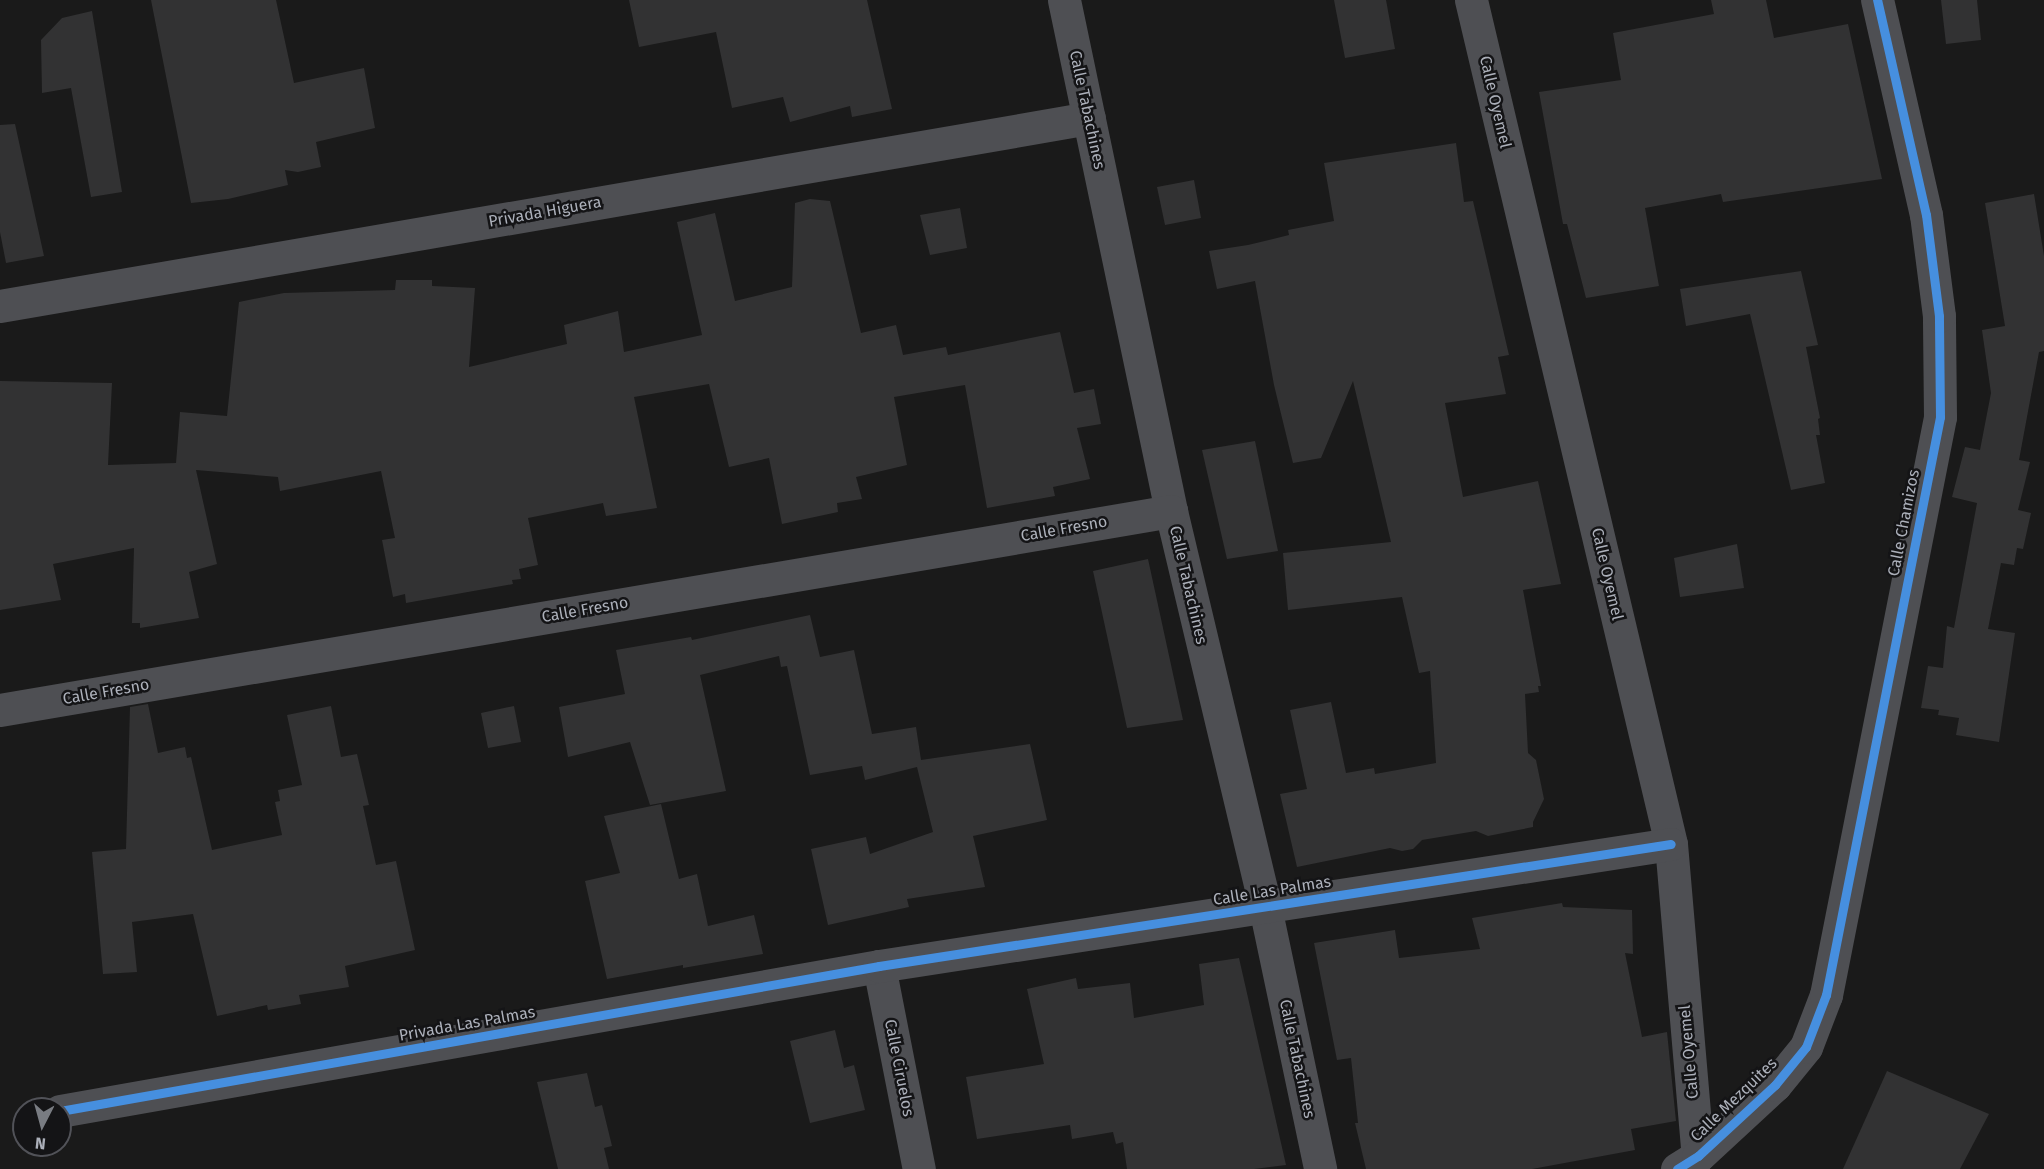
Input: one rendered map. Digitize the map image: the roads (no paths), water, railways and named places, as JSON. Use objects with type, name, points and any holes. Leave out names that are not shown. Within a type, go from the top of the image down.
[{"type":"street","name":"Calle Tabachines","points":[[1064,0],[1171,511],[1265,907],[1320,1169]]},
{"type":"street","name":"Calle Oyemel","points":[[1471,0],[1671,844],[1687,1162]]},
{"type":"street","name":"Calle Chamizos","points":[[1806,1047],[1826,995],[1940,417],[1939,316],[1926,215],[1877,0]]},
{"type":"street","name":"Privada Higuera","points":[[0,306],[1089,118]]},
{"type":"street","name":"Calle Fresno","points":[[0,710],[1171,511]]},
{"type":"street","name":"Calle Las Palmas","points":[[879,966],[1671,844]]},
{"type":"street","name":"Privada Las Palmas","points":[[72,1109],[879,966]]},
{"type":"street","name":"Calle Ciruelos","points":[[879,966],[919,1169]]},
{"type":"street","name":"Calle Mezquites","points":[[1687,1162],[1775,1085],[1806,1047]]}]
